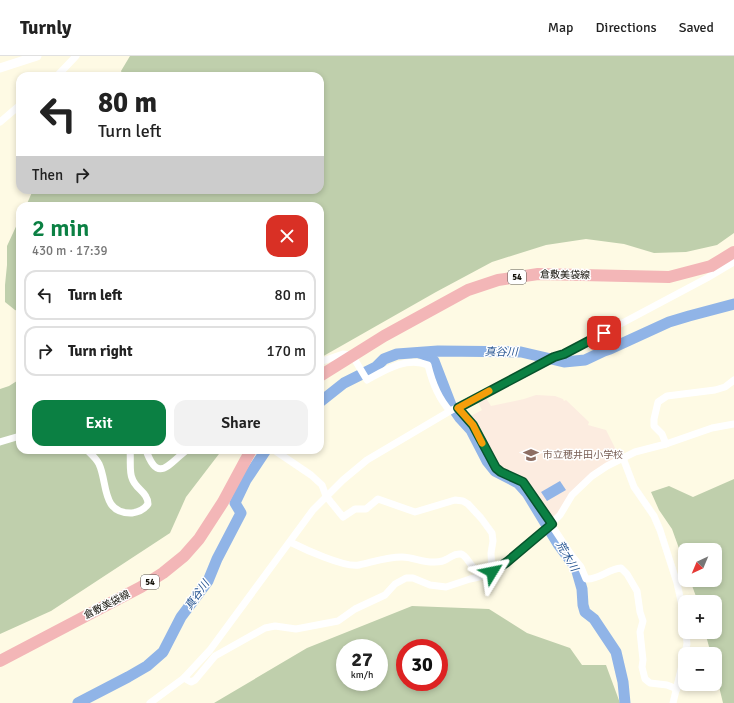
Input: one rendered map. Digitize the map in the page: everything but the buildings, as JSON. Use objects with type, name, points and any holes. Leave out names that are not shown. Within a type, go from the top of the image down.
[{"type":"main road","name":"倉敷美袋線","points":[[324,374],[354,358],[384,336],[468,290],[498,280],[538,274],[669,277],[711,266],[734,252]]},
{"type":"main road","name":"倉敷美袋線","points":[[0,661],[141,587],[163,573],[184,556],[199,539],[223,502],[249,454]]},
{"type":"street","points":[[0,68],[37,56]]},
{"type":"street","points":[[61,72],[76,56]]},
{"type":"street","points":[[0,122],[16,108]]},
{"type":"street","points":[[150,703],[184,678],[210,650],[313,510],[326,496],[367,460],[454,410],[544,362],[564,354],[707,278],[734,262]]},
{"type":"street","points":[[324,361],[343,354],[354,358],[367,380],[388,369],[404,363],[422,363],[428,365],[438,394],[445,406],[454,410],[473,425],[496,468],[501,472],[523,482],[549,526],[581,567],[586,579],[593,579],[613,568],[621,568],[627,574],[637,591],[643,621],[640,632],[643,660],[642,667],[645,679],[650,683],[667,685],[677,689]]},
{"type":"street","points":[[666,444],[662,434],[654,426],[658,402],[666,396],[715,390],[725,387],[734,380]]},
{"type":"street","points":[[184,678],[190,682],[195,680],[215,656],[265,628],[274,626],[296,629],[338,621],[355,609],[385,595],[395,584],[406,578],[413,578],[430,585],[446,587],[489,573],[507,562],[549,526],[560,515],[572,495],[592,476],[635,452],[666,444],[712,428],[734,424]]},
{"type":"street","points":[[0,442],[16,437]]},
{"type":"street","points":[[91,454],[99,462],[107,497],[110,503],[115,508],[126,513],[141,511],[148,504],[148,499],[145,494],[132,480],[130,454]]},
{"type":"street","points":[[147,454],[150,462],[154,466],[159,469],[165,469],[182,454]]},
{"type":"street","points":[[279,454],[317,480],[322,485],[326,496],[343,517],[355,509],[366,509],[378,499],[414,512],[455,500],[463,501],[468,504],[481,518],[492,534],[493,541],[489,573]]},
{"type":"street","points":[[623,458],[634,488],[654,516],[660,530],[680,595]]},
{"type":"street","points":[[290,542],[323,557],[358,565],[401,557],[435,562],[446,560],[454,554],[460,554],[465,556],[474,570],[478,573],[489,573]]},
{"type":"street","points":[[673,703],[687,644],[687,639]]},
{"type":"shaded area","name":"市立穂井田小学校","points":[[536,395],[555,396],[563,399],[564,401],[566,400],[589,422],[588,425],[606,430],[619,456],[593,471],[560,512],[552,519],[535,492],[524,480],[499,466],[478,427],[469,417],[482,410],[478,402],[486,398],[491,406]]},
{"type":"green space","points":[[130,56],[734,56],[734,233],[717,245],[686,252],[654,253],[624,244],[586,239],[546,245],[492,262],[324,356],[324,202],[28,202],[31,194],[324,194],[324,72],[121,71]]},
{"type":"green space","points":[[16,227],[16,310],[5,302],[7,246]]},
{"type":"green space","points":[[16,382],[16,454],[219,454],[186,497],[170,533],[51,611],[0,634],[0,389]]},
{"type":"green space","points":[[734,479],[734,703],[723,703],[720,691],[722,691],[722,647],[709,647],[707,639],[722,639],[722,595],[695,595],[693,587],[722,587],[722,543],[678,543],[678,546],[672,529],[659,510],[651,492],[669,486],[693,497]]},
{"type":"green space","points":[[412,606],[489,609],[527,633],[570,648],[582,665],[606,665],[620,703],[214,703],[307,648]]},
{"type":"water","points":[[560,481],[566,490],[547,501],[541,492]]},
{"type":"waterway","name":"真谷川","points":[[324,399],[344,383],[376,367],[384,359],[397,354],[438,351],[521,352],[564,362],[585,360],[669,322],[734,304]]},
{"type":"waterway","name":"荒木川","points":[[419,353],[434,361],[451,405],[471,430],[487,461],[495,471],[518,483],[527,493],[558,544],[576,568],[582,589],[585,612],[594,619],[616,652],[623,682],[625,703]]},
{"type":"waterway","name":"真谷川","points":[[78,703],[147,666],[163,652],[181,617],[208,581],[217,559],[241,513],[235,503],[246,480],[263,454]]},
{"type":"slow traffic","points":[[482,443],[473,425],[458,408],[489,391]]},
{"type":"place","name":"市立穂井田小学校","points":[[531,455]]},
{"type":"route","points":[[492,572],[507,562],[552,524],[523,482],[501,472],[496,468],[473,425],[458,408],[554,357],[564,354],[604,333]]}]
